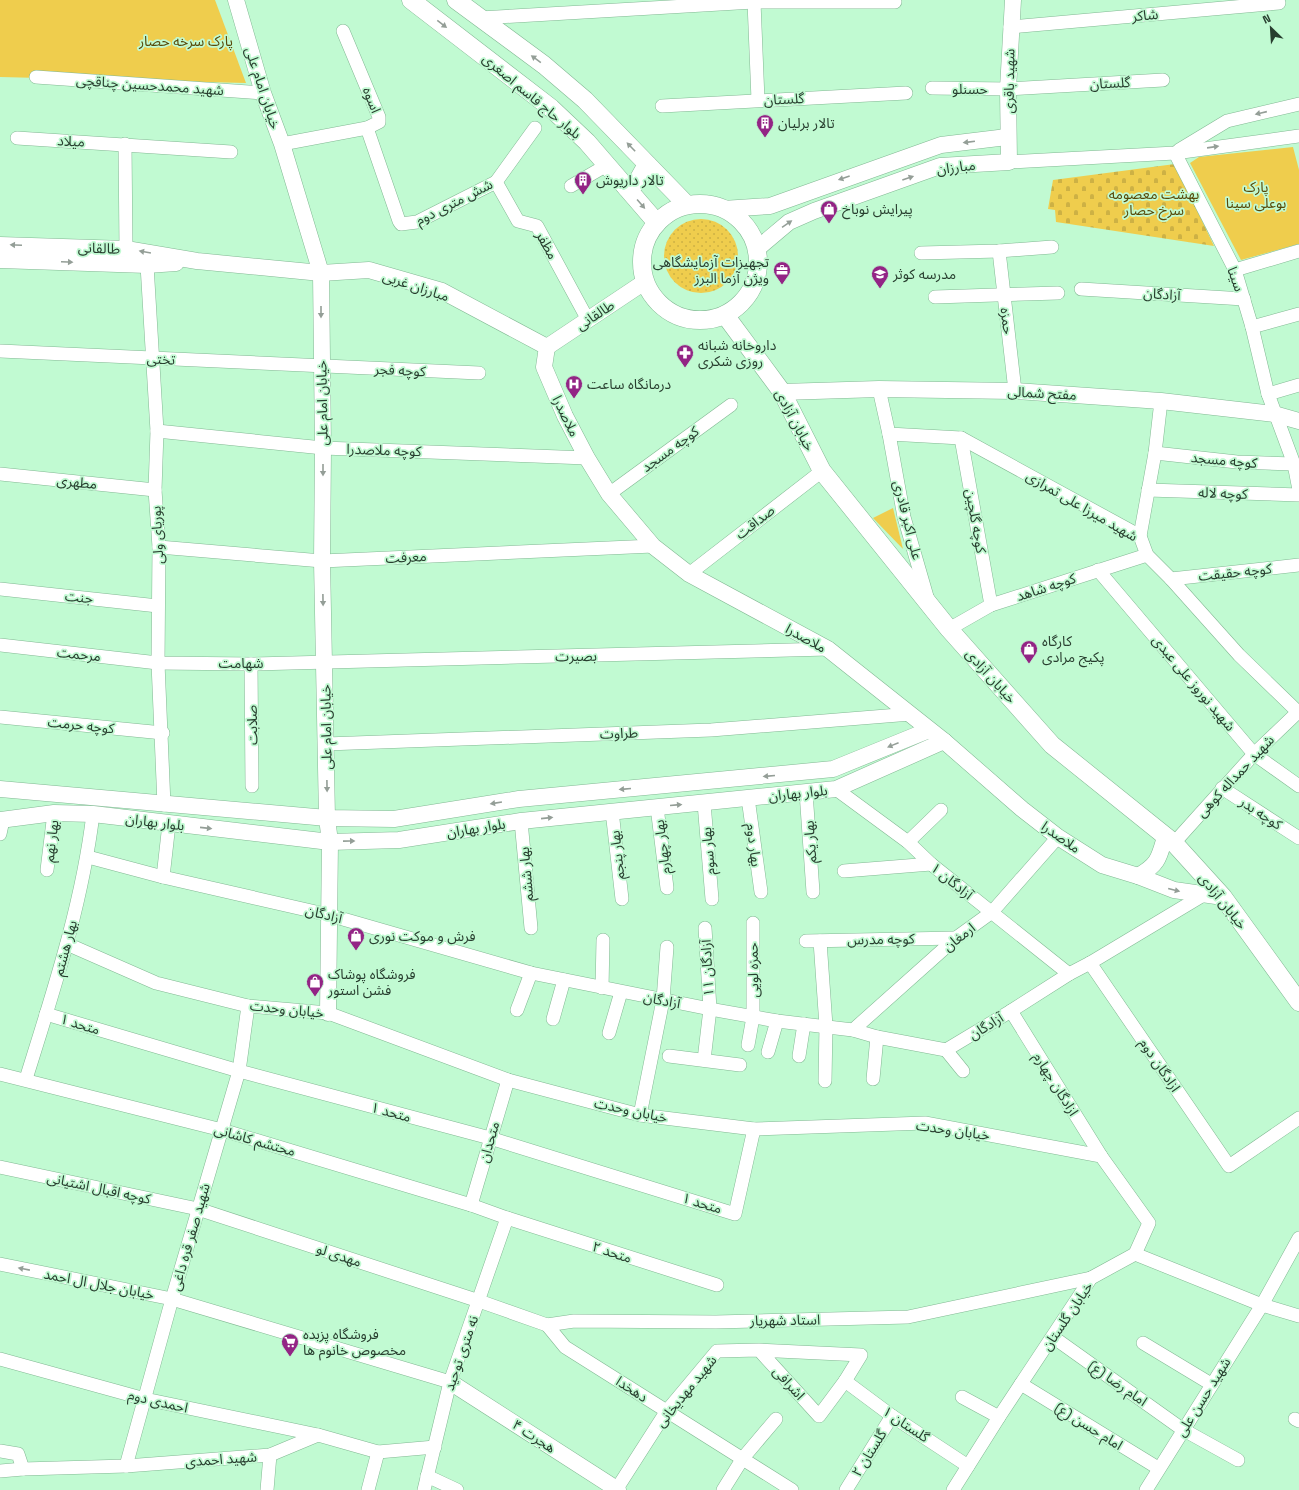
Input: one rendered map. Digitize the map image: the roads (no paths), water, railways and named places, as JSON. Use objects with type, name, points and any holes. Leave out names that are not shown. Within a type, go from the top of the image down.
[{"type":"main road","name":"بلوار حاج قاسم اصغری","points":[[411,0],[550,108],[587,142],[657,223]]},
{"type":"main road","name":"بلوار حاج قاسم اصغری","points":[[456,0],[544,65],[585,100],[687,205]]},
{"type":"main road","points":[[626,187],[637,182],[647,164]]},
{"type":"main road","points":[[705,204],[723,209],[738,218],[750,232],[757,249],[758,269],[753,288],[741,304],[725,315],[707,321],[689,320],[671,314],[657,302],[643,283],[642,253],[647,237],[657,223],[671,212],[687,205],[705,204]]},
{"type":"main road","name":"خیابان آزادی","points":[[725,315],[782,392],[822,471],[949,629],[1052,745],[1169,840],[1223,897],[1299,1002]]},
{"type":"street","name":"خیابان امام علی","points":[[236,0],[263,93],[282,144],[321,273],[323,448],[322,561],[328,818],[330,842],[328,1013]]},
{"type":"street","name":"شهید باقری","points":[[1009,162],[1007,137],[1008,89],[1010,27],[1013,0]]},
{"type":"street","points":[[480,18],[754,2],[895,2]]},
{"type":"street","points":[[754,2],[758,100]]},
{"type":"street","name":"شاکر","points":[[1010,27],[1279,3]]},
{"type":"street","name":"اسوه","points":[[282,144],[367,128],[377,124],[379,117],[343,31]]},
{"type":"street","name":"شهید محمدحسین چناقچی","points":[[36,76],[263,93]]},
{"type":"street","name":"گلستان","points":[[1008,89],[1163,80]]},
{"type":"street","name":"حسنلو","points":[[932,88],[1008,89]]},
{"type":"street","name":"گلستان","points":[[662,106],[906,93]]},
{"type":"street","name":"مبارزان","points":[[1174,153],[1227,121],[1299,104]]},
{"type":"street","name":"شش متری دوم","points":[[367,128],[401,224],[417,222],[496,182],[535,128]]},
{"type":"street","name":"مبارزان","points":[[757,249],[789,222],[814,211],[940,166],[1174,153],[1299,136]]},
{"type":"street","name":"مبارزان","points":[[723,209],[765,207],[941,145],[1007,137]]},
{"type":"street","name":"میلاد","points":[[17,138],[231,152]]},
{"type":"street","points":[[125,144],[126,248]]},
{"type":"street","name":"سینا","points":[[1174,153],[1235,270],[1252,327],[1274,414]]},
{"type":"street","points":[[571,186],[607,165]]},
{"type":"street","name":"مظفر","points":[[496,182],[518,221],[537,226],[588,320]]},
{"type":"street","name":"طالقانی","points":[[0,245],[126,248],[197,261],[321,273]]},
{"type":"street","points":[[921,253],[999,251],[1052,247]]},
{"type":"street","name":"حمزه","points":[[999,251],[1015,391]]},
{"type":"street","points":[[1235,270],[1299,251]]},
{"type":"street","name":"طالقانی","points":[[0,260],[147,266],[197,261]]},
{"type":"street","name":"پوریای ولی","points":[[147,266],[157,431],[155,490],[159,547],[158,663],[164,804]]},
{"type":"street","name":"مبارزان غربی","points":[[321,273],[369,270],[442,292],[547,347]]},
{"type":"street","name":"طالقانی","points":[[547,347],[643,283]]},
{"type":"street","name":"آزادگان","points":[[1081,289],[1244,299]]},
{"type":"street","points":[[935,297],[1004,296],[1058,293]]},
{"type":"street","points":[[1252,327],[1299,314]]},
{"type":"street","name":"ملاصدرا","points":[[547,347],[544,367],[565,416],[587,458],[609,494],[653,546],[689,574],[828,650],[944,741],[1022,809],[1058,837],[1102,865],[1138,876],[1174,890],[1223,897]]},
{"type":"street","name":"تختی","points":[[0,351],[322,366]]},
{"type":"street","name":"کوچه فجر","points":[[322,366],[479,373]]},
{"type":"street","points":[[1268,394],[1299,385]]},
{"type":"street","points":[[879,389],[889,434]]},
{"type":"street","name":"مفتح شمالی","points":[[782,392],[879,389],[1015,391],[1161,401],[1274,414],[1299,421]]},
{"type":"street","points":[[1140,536],[1155,453],[1161,401]]},
{"type":"street","name":"کوچه مسجد","points":[[609,494],[731,405]]},
{"type":"street","points":[[1274,414],[1294,464],[1299,490]]},
{"type":"street","name":"کوچه ملاصدرا","points":[[157,431],[323,448],[587,458]]},
{"type":"street","name":"شهید میرزا علی تمرازی","points":[[889,434],[961,438],[1140,536],[1147,555],[1172,579],[1239,655],[1299,712]]},
{"type":"street","name":"علی اکبر قادری","points":[[889,434],[904,517],[930,606]]},
{"type":"street","name":"کوچه گلچین","points":[[961,438],[991,605]]},
{"type":"street","name":"کوچه مسجد","points":[[1155,453],[1237,462],[1294,464]]},
{"type":"street","name":"صداقت","points":[[689,574],[822,471]]},
{"type":"street","name":"مطهری","points":[[0,474],[155,490]]},
{"type":"street","name":"کوچه لاله","points":[[1148,490],[1299,495]]},
{"type":"street","name":"معرفت","points":[[159,547],[322,561],[653,546]]},
{"type":"street","name":"کوچه شاهد","points":[[949,629],[991,605],[1147,555]]},
{"type":"street","name":"کوچه حقیقت","points":[[1172,579],[1299,565]]},
{"type":"street","name":"شهید نوروز علی عبدی","points":[[1098,570],[1254,754],[1299,786]]},
{"type":"street","name":"جنت","points":[[0,589],[158,606]]},
{"type":"street","name":"مرحمت","points":[[0,645],[158,663]]},
{"type":"street","name":"بصیرت","points":[[324,662],[828,650]]},
{"type":"street","name":"شهامت","points":[[158,663],[251,664],[324,662]]},
{"type":"street","name":"صلابت","points":[[251,664],[252,786]]},
{"type":"street","name":"شهید حمداله کوهی","points":[[1169,840],[1254,754],[1299,712]]},
{"type":"street","name":"طراوت","points":[[326,744],[711,730],[911,714]]},
{"type":"street","name":"کوچه حرمت","points":[[0,717],[162,733]]},
{"type":"street","name":"بلوار بهاران","points":[[0,789],[328,818],[394,819],[519,799],[834,769],[930,730]]},
{"type":"street","name":"بلوار بهاران","points":[[1,825],[54,813],[93,814],[330,842],[399,840],[521,821],[612,810],[704,803],[836,789],[944,741]]},
{"type":"street","name":"کوچه بدر","points":[[1222,788],[1299,838]]},
{"type":"street","name":"آزادگان ۱","points":[[836,789],[908,842],[931,864],[1069,974]]},
{"type":"street","name":"بهار یکم","points":[[806,792],[814,892]]},
{"type":"street","name":"بهار دوم","points":[[748,798],[760,892]]},
{"type":"street","name":"بهار سوم","points":[[704,803],[712,899]]},
{"type":"street","name":"بهار چهارم","points":[[657,807],[667,888]]},
{"type":"street","name":"بهار پنجم","points":[[612,810],[622,899]]},
{"type":"street","points":[[908,842],[941,810]]},
{"type":"street","name":"بهار نهم","points":[[47,870],[54,813]]},
{"type":"street","name":"بهار هشتم","points":[[26,1079],[67,944],[88,857],[93,814]]},
{"type":"street","name":"بهار ششم","points":[[521,821],[531,928]]},
{"type":"street","points":[[163,877],[168,824]]},
{"type":"street","name":"ارمغان","points":[[853,1030],[956,938],[992,912],[1058,837]]},
{"type":"street","points":[[1138,876],[1150,870],[1158,862],[1169,840]]},
{"type":"street","name":"آزادگان","points":[[88,857],[163,877],[329,915],[531,974],[754,1017],[853,1030],[877,1037],[946,1050],[1069,974],[1205,894]]},
{"type":"street","points":[[844,871],[931,864]]},
{"type":"street","name":"حمزه لویی","points":[[748,1045],[754,1017],[753,923]]},
{"type":"street","name":"آزادگان ۱۱","points":[[704,1060],[710,1009],[705,928]]},
{"type":"street","name":"کوچه مدرس","points":[[806,941],[956,938]]},
{"type":"street","points":[[602,988],[603,940]]},
{"type":"street","points":[[820,941],[826,1026],[825,1081]]},
{"type":"street","name":"خیابان وحدت","points":[[67,944],[156,983],[248,1006],[328,1013],[508,1080],[640,1115],[754,1129],[924,1123],[1101,1156]]},
{"type":"street","points":[[640,1115],[663,1000],[667,947]]},
{"type":"street","name":"ازادگان دوم","points":[[1090,963],[1229,1166],[1299,1118]]},
{"type":"street","points":[[517,1010],[531,974]]},
{"type":"street","points":[[553,1019],[564,980]]},
{"type":"street","points":[[609,1033],[621,992]]},
{"type":"street","name":"شهید صفر قره داغی","points":[[126,1466],[172,1299],[239,1071],[248,1006]]},
{"type":"street","name":"ازادگان چهارم","points":[[1011,1011],[1101,1156]]},
{"type":"street","name":"متحد ۱","points":[[46,1014],[239,1071],[490,1138],[735,1214],[754,1129]]},
{"type":"street","points":[[768,1052],[777,1021]]},
{"type":"street","points":[[800,1056],[804,1024]]},
{"type":"street","points":[[873,1079],[877,1037]]},
{"type":"street","points":[[946,1050],[963,1071]]},
{"type":"street","points":[[669,1056],[740,1065]]},
{"type":"street","name":"محتشم کاشانی","points":[[0,1074],[26,1079],[222,1130],[471,1205],[507,1218]]},
{"type":"street","name":"متحدان","points":[[471,1205],[508,1080]]},
{"type":"street","points":[[1101,1156],[1149,1223],[1135,1254],[1262,1305],[1299,1316]]},
{"type":"street","name":"کوچه اقبال اشتیانی","points":[[0,1167],[198,1209]]},
{"type":"street","name":"مهدی لو","points":[[198,1209],[479,1300]]},
{"type":"street","name":"متحد ۲","points":[[507,1218],[717,1286]]},
{"type":"street","name":"نه متری توحید","points":[[424,1490],[450,1382],[507,1218]]},
{"type":"street","name":"شهید حسن علی","points":[[1146,1490],[1182,1429],[1262,1305],[1299,1238]]},
{"type":"street","name":"خیابان گلستان","points":[[953,1490],[1091,1278],[1135,1254]]},
{"type":"street","name":"خیابان جلال ال احمد","points":[[0,1264],[172,1299],[450,1382]]},
{"type":"street","name":"استاد شهریار","points":[[547,1326],[574,1321],[716,1322],[908,1316],[1091,1278]]},
{"type":"street","points":[[479,1300],[547,1326]]},
{"type":"street","name":"دهخدا","points":[[547,1326],[565,1347],[792,1490]]},
{"type":"street","name":"امام رضا (ع)","points":[[1053,1337],[1182,1429],[1238,1460]]},
{"type":"street","points":[[1143,1343],[1211,1384]]},
{"type":"street","name":"شهید مهدیخانی","points":[[617,1490],[666,1412],[717,1351],[760,1350],[861,1355],[845,1381]]},
{"type":"street","name":"اشرافی","points":[[760,1350],[819,1416],[845,1381]]},
{"type":"street","name":"احمدی دوم","points":[[0,1359],[145,1399],[318,1436]]},
{"type":"street","name":"گلستان ۱","points":[[845,1381],[892,1416],[968,1466]]},
{"type":"street","name":"هجرت ۴","points":[[450,1382],[617,1490]]},
{"type":"street","name":"امام حسن (ع)","points":[[1021,1384],[1158,1468]]},
{"type":"street","points":[[962,1397],[999,1418]]},
{"type":"street","name":"گلستان ۲","points":[[846,1490],[892,1416]]},
{"type":"street","points":[[723,1490],[743,1458],[776,1419]]},
{"type":"street","points":[[318,1436],[378,1452],[435,1447]]},
{"type":"street","name":"شهید احمدی","points":[[0,1471],[126,1466],[270,1455],[318,1436]]},
{"type":"street","points":[[0,1450],[18,1454],[23,1469]]},
{"type":"street","points":[[368,1490],[378,1452]]},
{"type":"street","points":[[267,1490],[270,1455]]},
{"type":"street","points":[[427,1476],[457,1490]]},
{"type":"place","name":"تالار برلیان","points":[[765,138]]},
{"type":"place","name":"تالار داریوش","points":[[583,195]]},
{"type":"place","name":"پیرایش نوباخ","points":[[829,224]]},
{"type":"place","name":"تجهیزات آزمایشگاهی ویژن آزما البرز","points":[[782,285]]},
{"type":"place","name":"مدرسه کوثر","points":[[880,289]]},
{"type":"place","name":"داروخانه شبانه روزی شکری","points":[[685,368]]},
{"type":"place","name":"درمانگاه ساعت","points":[[574,399]]},
{"type":"place","name":"کارگاه پکیج مرادی","points":[[1029,664]]},
{"type":"place","name":"فرش و موکت نوری","points":[[356,951]]},
{"type":"place","name":"فروشگاه پوشاک فشن استور","points":[[315,997]]},
{"type":"place","name":"فروشگاه پزبده مخصوص خانوم ها","points":[[290,1357]]},
{"type":"park label","name":"پارک سرخه حصار","points":[[186,41]]},
{"type":"park label","name":"پارک بوعلی سینا","points":[[1256,196]]},
{"type":"park label","name":"بهشت معصومه سرخ حصار","points":[[1154,202]]}]
